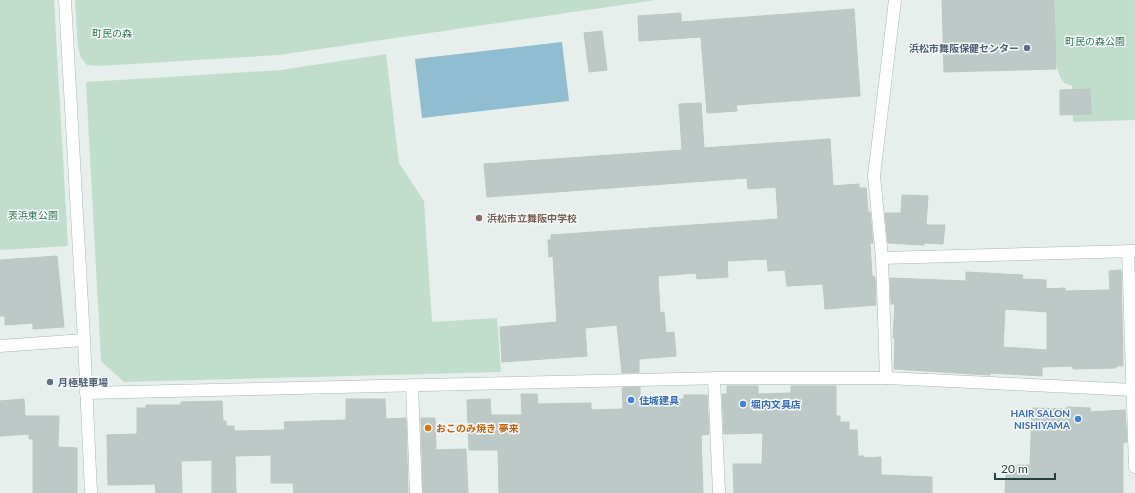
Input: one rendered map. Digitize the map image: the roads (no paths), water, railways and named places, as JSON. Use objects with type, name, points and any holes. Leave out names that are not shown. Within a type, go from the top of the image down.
[{"type":"street","points":[[65,0],[91,493]]},
{"type":"street","points":[[886,378],[882,258],[874,176],[895,0]]},
{"type":"street","points":[[882,258],[1132,251],[1135,467]]},
{"type":"street","points":[[0,346],[84,340]]},
{"type":"street","points":[[86,393],[714,378],[886,378],[1134,390]]},
{"type":"street","points":[[714,378],[719,493]]},
{"type":"street","points":[[412,385],[416,493]]},
{"type":"water","points":[[562,42],[569,101],[422,118],[415,59]]},
{"type":"place","name":"浜松市舞阪保健センター","points":[[1027,48]]},
{"type":"place","name":"浜松市立舞阪中学校","points":[[479,218]]},
{"type":"place","name":"月極駐車場","points":[[50,382]]},
{"type":"place","name":"住城建具","points":[[631,400]]},
{"type":"place","name":"堀内文具店","points":[[743,404]]},
{"type":"place","name":"HAIR SALON NISHIYAMA","points":[[1078,419]]},
{"type":"place","name":"おこのみ焼き 夢来","points":[[428,428]]},
{"type":"park label","name":"町民の森","points":[[112,33]]},
{"type":"park label","name":"町民の森公園","points":[[1095,41]]},
{"type":"park label","name":"表浜東公園","points":[[33,215]]}]
